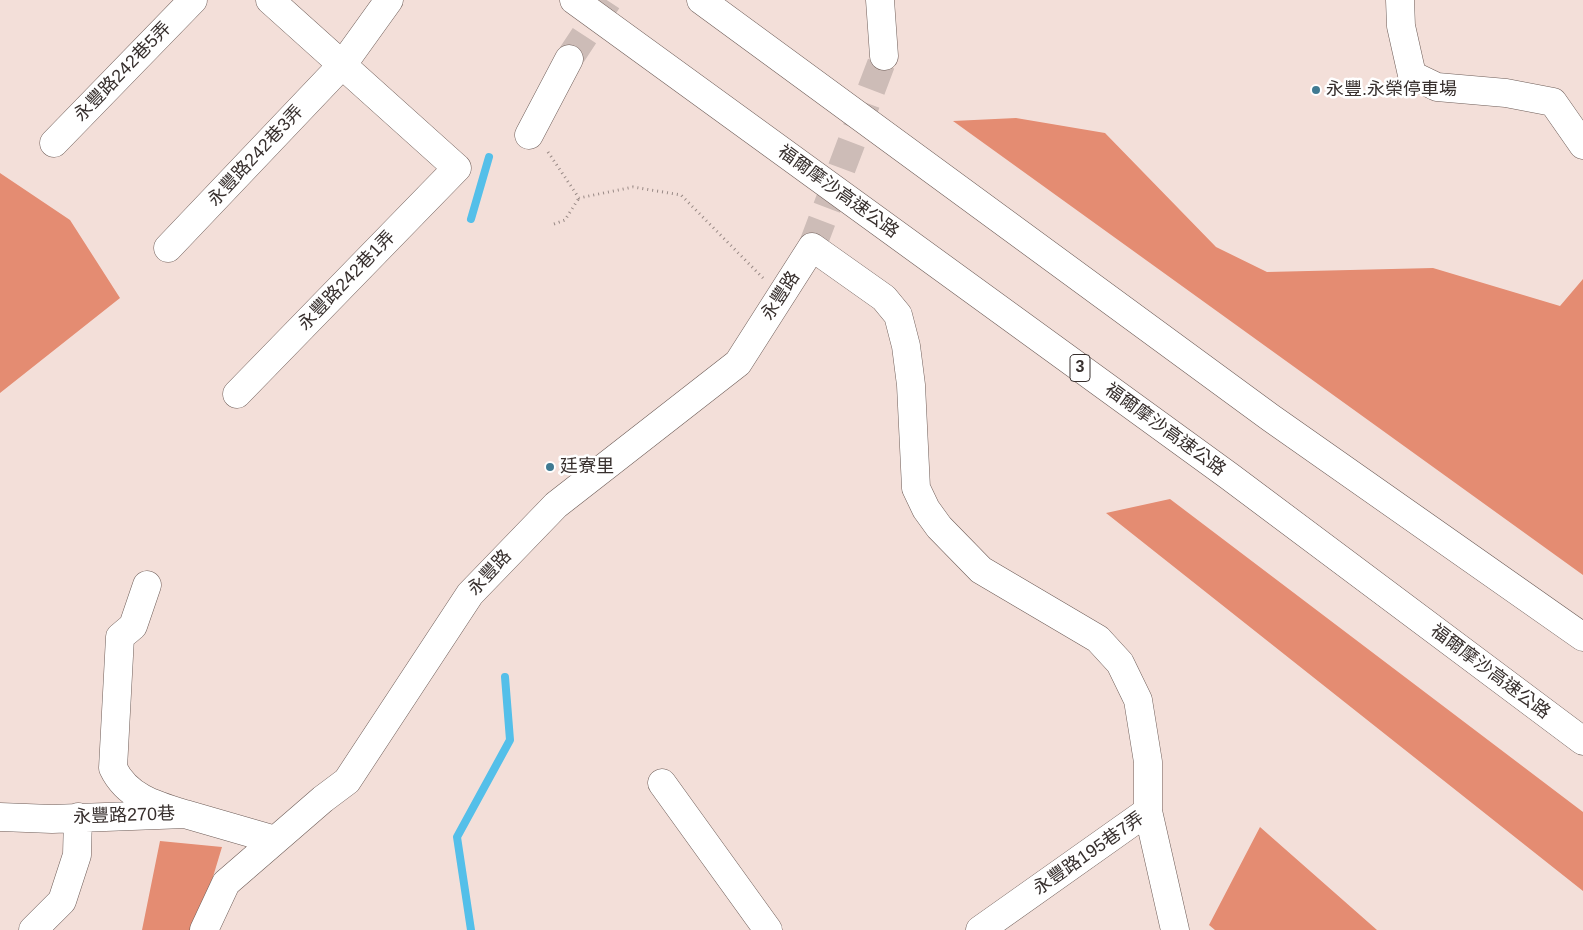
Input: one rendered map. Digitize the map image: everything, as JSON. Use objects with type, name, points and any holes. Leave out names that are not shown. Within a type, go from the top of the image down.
[{"type":"main road","name":"永豐路242巷5弄","points":[[54,143],[193,0]]},
{"type":"main road","points":[[270,0],[343,64]]},
{"type":"main road","name":"永豐路242巷3弄","points":[[168,248],[343,64],[389,0]]},
{"type":"main road","name":"福爾摩沙高速公路","points":[[574,0],[1229,476],[1583,741]]},
{"type":"main road","points":[[702,0],[1271,418],[1583,637]]},
{"type":"main road","points":[[880,0],[884,56]]},
{"type":"main road","points":[[1400,0],[1401,26],[1412,74],[1437,87],[1506,93],[1553,102],[1583,145]]},
{"type":"main road","points":[[533,127],[570,59]]},
{"type":"main road","name":"永豐路242巷1弄","points":[[237,394],[457,168],[343,64]]},
{"type":"main road","name":"永豐路","points":[[204,930],[226,882],[323,798],[346,781],[470,594],[556,505],[738,363],[812,247],[884,298],[898,314],[906,346],[911,385],[916,488],[926,509],[939,528],[981,570],[1098,639],[1120,663],[1138,700],[1148,762],[1148,811]]},
{"type":"main road","points":[[147,585],[133,626],[120,638],[112,768],[119,781],[129,791],[152,804],[184,814]]},
{"type":"main road","points":[[662,783],[768,930]]},
{"type":"main road","name":"永豐路195巷7弄","points":[[980,930],[1148,811],[1175,930]]},
{"type":"main road","name":"永豐路270巷","points":[[0,817],[52,819],[184,814],[275,840]]},
{"type":"main road","points":[[33,930],[62,901],[77,855],[78,817]]},
{"type":"path","points":[[533,127],[550,157],[580,198]]},
{"type":"path","points":[[554,224],[565,220],[580,198],[633,187],[681,195],[781,296]]},
{"type":"shaded area","points":[[1016,118],[1105,133],[1216,247],[1267,272],[1433,268],[1560,306],[1583,279],[1583,575],[953,121]]},
{"type":"shaded area","points":[[0,173],[70,220],[120,298],[0,393]]},
{"type":"shaded area","points":[[1170,499],[1583,812],[1583,891],[1106,513]]},
{"type":"shaded area","points":[[1260,827],[1377,930],[1215,930],[1209,925]]},
{"type":"shaded area","points":[[160,841],[222,847],[197,930],[142,930]]},
{"type":"waterway","points":[[471,219],[489,157]]},
{"type":"waterway","points":[[471,930],[457,837],[510,740],[505,677]]},
{"type":"tunnel","points":[[569,59],[608,0]]},
{"type":"tunnel","points":[[812,247],[884,56]]},
{"type":"place","name":"永豐.永榮停車場","points":[[1316,90]]},
{"type":"place","name":"廷寮里","points":[[550,467]]}]
